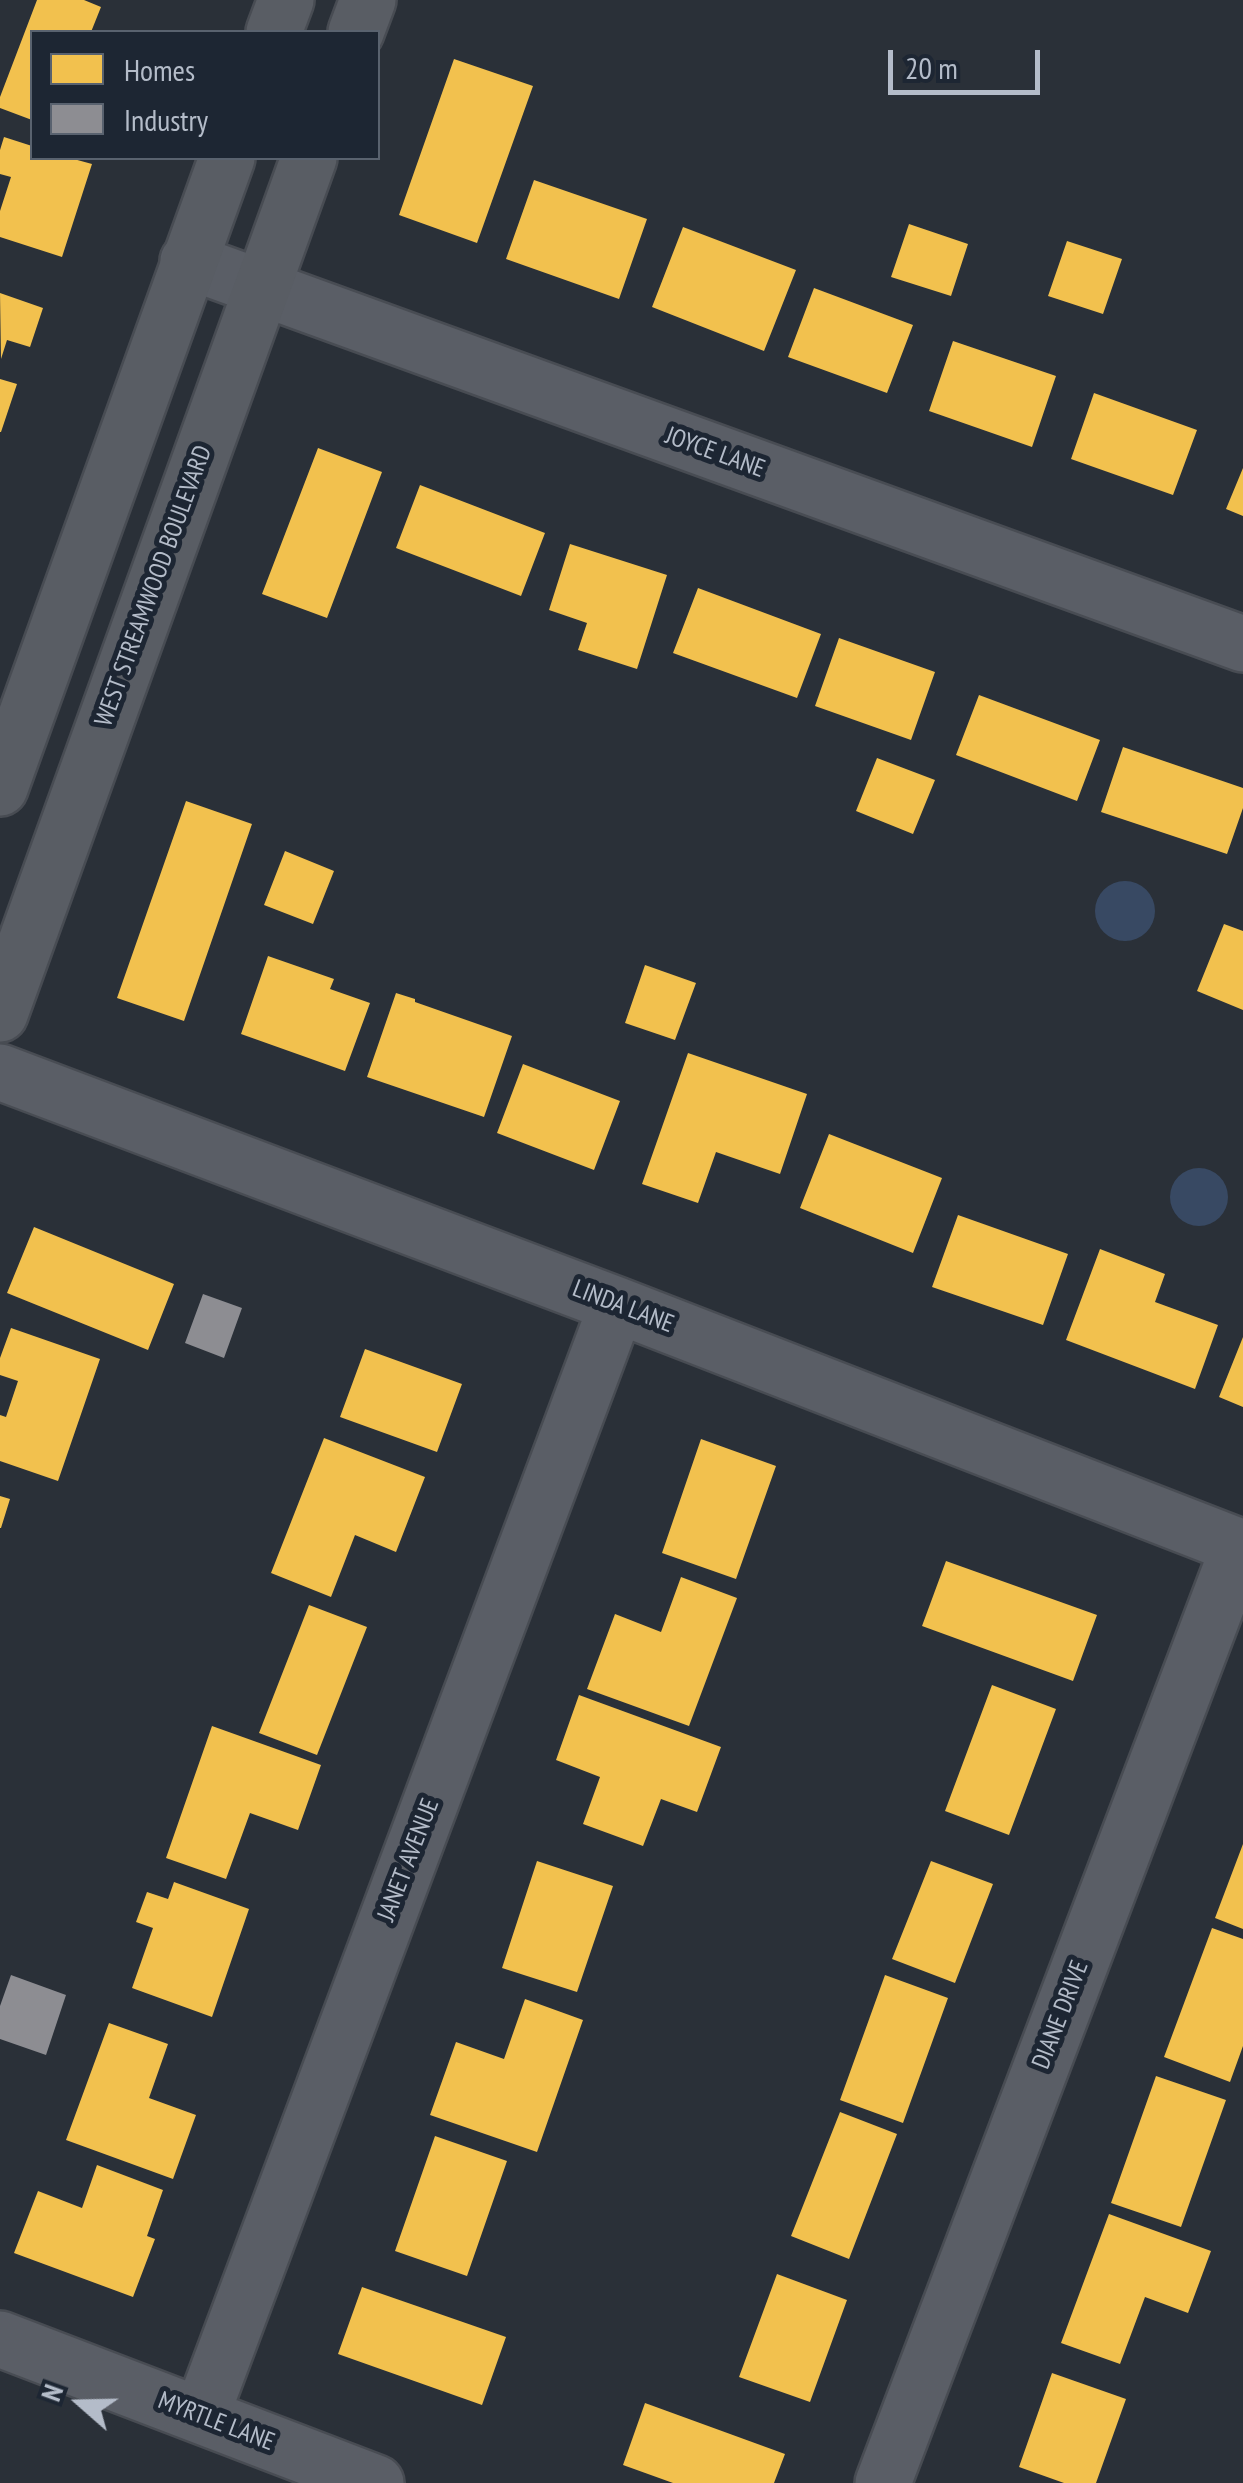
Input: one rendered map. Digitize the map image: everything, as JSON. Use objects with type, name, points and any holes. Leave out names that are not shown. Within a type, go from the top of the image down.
[{"type":"street","points":[[275,30],[286,0]]},
{"type":"street","points":[[357,30],[368,0]]},
{"type":"street","points":[[0,788],[226,160]]},
{"type":"street","name":"WEST STREAMWOOD BOULEVARD","points":[[0,1014],[309,160]]},
{"type":"street","name":"JOYCE LANE","points":[[188,261],[1243,644]]},
{"type":"street","name":"LINDA LANE","points":[[0,1072],[617,1304],[1241,1548]]},
{"type":"street","name":"JANET AVENUE","points":[[201,2416],[617,1304]]},
{"type":"street","name":"DIANE DRIVE","points":[[884,2483],[1241,1548]]},
{"type":"street","name":"MYRTLE LANE","points":[[0,2339],[376,2483]]},
{"type":"water","points":[[1125,881],[1146,890],[1155,911],[1146,932],[1125,941],[1104,932],[1095,911],[1104,890]]},
{"type":"water","points":[[1199,1168],[1219,1177],[1228,1197],[1219,1217],[1199,1226],[1179,1217],[1170,1197],[1179,1177]]},
{"type":"building: Homes","points":[[37,0],[84,0],[101,7],[92,30],[30,30],[30,119],[0,108],[0,97]]},
{"type":"building: Homes","points":[[454,59],[533,86],[477,243],[399,215]]},
{"type":"building: Homes","points":[[4,137],[30,145],[30,160],[77,160],[92,164],[62,257],[0,237],[0,211],[11,177],[0,174]]},
{"type":"building: Homes","points":[[534,180],[647,219],[619,299],[506,259]]},
{"type":"building: Homes","points":[[909,224],[968,244],[951,296],[891,277]]},
{"type":"building: Homes","points":[[683,227],[796,270],[764,351],[652,307]]},
{"type":"building: Homes","points":[[1067,241],[1122,259],[1103,314],[1048,296]]},
{"type":"building: Homes","points":[[814,288],[913,325],[887,393],[788,357]]},
{"type":"building: Homes","points":[[0,293],[43,308],[30,347],[7,340],[1,359]]},
{"type":"building: Homes","points":[[953,341],[1056,376],[1032,447],[929,411]]},
{"type":"building: Homes","points":[[0,379],[17,384],[1,432],[0,432]]},
{"type":"building: Homes","points":[[1094,393],[1197,430],[1173,495],[1071,459]]},
{"type":"building: Homes","points":[[318,448],[382,472],[327,618],[262,594]]},
{"type":"building: Homes","points":[[1243,468],[1243,516],[1226,509]]},
{"type":"building: Homes","points":[[420,485],[545,533],[521,596],[396,548]]},
{"type":"building: Homes","points":[[570,544],[667,575],[637,669],[578,650],[587,623],[549,610]]},
{"type":"building: Homes","points":[[698,588],[821,634],[797,698],[673,653]]},
{"type":"building: Homes","points":[[839,638],[935,672],[911,740],[815,706]]},
{"type":"building: Homes","points":[[979,695],[1100,740],[1077,801],[956,755]]},
{"type":"building: Homes","points":[[1123,747],[1243,788],[1243,808],[1227,854],[1101,812]]},
{"type":"building: Homes","points":[[877,758],[935,780],[913,834],[856,811]]},
{"type":"building: Homes","points":[[186,801],[252,824],[184,1021],[117,998]]},
{"type":"building: Homes","points":[[285,851],[334,871],[313,924],[264,905]]},
{"type":"building: Homes","points":[[1224,924],[1243,931],[1243,1010],[1197,991]]},
{"type":"building: Homes","points":[[268,956],[334,979],[330,989],[370,1003],[345,1071],[241,1034]]},
{"type":"building: Homes","points":[[645,965],[696,983],[675,1040],[625,1023]]},
{"type":"building: Homes","points":[[396,993],[512,1036],[484,1117],[367,1077]]},
{"type":"building: Homes","points":[[688,1053],[807,1094],[780,1174],[716,1152],[698,1203],[642,1184]]},
{"type":"building: Homes","points":[[523,1064],[620,1101],[594,1170],[497,1133]]},
{"type":"building: Homes","points":[[829,1134],[942,1178],[913,1253],[800,1208]]},
{"type":"building: Homes","points":[[958,1215],[1068,1254],[1043,1325],[932,1287]]},
{"type":"building: Homes","points":[[34,1227],[174,1284],[148,1350],[7,1293]]},
{"type":"building: Homes","points":[[1100,1249],[1165,1274],[1155,1302],[1218,1325],[1195,1389],[1066,1340]]},
{"type":"building: Homes","points":[[11,1328],[100,1359],[58,1481],[0,1461],[0,1415],[6,1417],[18,1381],[0,1375],[0,1358]]},
{"type":"building: Homes","points":[[1243,1337],[1243,1407],[1219,1397]]},
{"type":"building: Homes","points":[[365,1349],[462,1384],[437,1452],[340,1417]]},
{"type":"building: Homes","points":[[324,1438],[425,1477],[396,1552],[355,1535],[331,1597],[271,1573]]},
{"type":"building: Homes","points":[[701,1439],[776,1466],[736,1579],[662,1553]]},
{"type":"building: Homes","points":[[0,1496],[10,1499],[1,1528],[0,1528]]},
{"type":"building: Homes","points":[[946,1561],[1097,1615],[1073,1681],[922,1626]]},
{"type":"building: Homes","points":[[681,1577],[737,1598],[689,1726],[587,1689],[615,1614],[661,1632]]},
{"type":"building: Homes","points":[[309,1605],[367,1627],[317,1755],[259,1733]]},
{"type":"building: Homes","points":[[992,1685],[1056,1709],[1009,1835],[945,1811]]},
{"type":"building: Homes","points":[[579,1695],[721,1747],[697,1812],[661,1799],[643,1846],[583,1824],[600,1777],[556,1760]]},
{"type":"building: Homes","points":[[212,1726],[321,1765],[298,1830],[250,1813],[226,1879],[166,1858]]},
{"type":"building: Homes","points":[[1243,1844],[1243,1929],[1215,1918]]},
{"type":"building: Homes","points":[[537,1861],[613,1886],[577,1992],[502,1968]]},
{"type":"building: Homes","points":[[931,1861],[993,1884],[955,1983],[892,1959]]},
{"type":"building: Homes","points":[[174,1882],[249,1909],[212,2017],[132,1988],[153,1928],[136,1922],[147,1892],[168,1899]]},
{"type":"building: Homes","points":[[1212,1928],[1243,1939],[1243,2046],[1230,2082],[1164,2057]]},
{"type":"building: Homes","points":[[885,1975],[948,1998],[903,2123],[840,2100]]},
{"type":"building: Homes","points":[[525,1999],[583,2020],[537,2152],[430,2115],[456,2042],[504,2059]]},
{"type":"building: Homes","points":[[109,2023],[168,2044],[149,2098],[196,2115],[173,2179],[66,2140]]},
{"type":"building: Homes","points":[[1156,2076],[1226,2100],[1181,2227],[1111,2203]]},
{"type":"building: Homes","points":[[840,2112],[897,2134],[849,2259],[791,2236]]},
{"type":"building: Homes","points":[[435,2136],[507,2161],[467,2276],[395,2251]]},
{"type":"building: Homes","points":[[97,2165],[163,2190],[147,2236],[155,2239],[133,2297],[14,2253],[38,2191],[82,2208]]},
{"type":"building: Homes","points":[[1109,2214],[1211,2251],[1188,2313],[1145,2297],[1120,2364],[1061,2343]]},
{"type":"building: Homes","points":[[777,2274],[847,2300],[810,2402],[739,2377]]},
{"type":"building: Homes","points":[[362,2287],[506,2337],[482,2405],[338,2354]]},
{"type":"building: Homes","points":[[1052,2373],[1126,2399],[1096,2483],[1064,2483],[1019,2467]]},
{"type":"building: Homes","points":[[645,2403],[785,2454],[774,2483],[673,2483],[623,2465]]},
{"type":"building: Industry","points":[[203,1294],[242,1308],[224,1358],[185,1343]]},
{"type":"building: Industry","points":[[11,1975],[66,1995],[46,2055],[0,2039],[0,2006]]}]
